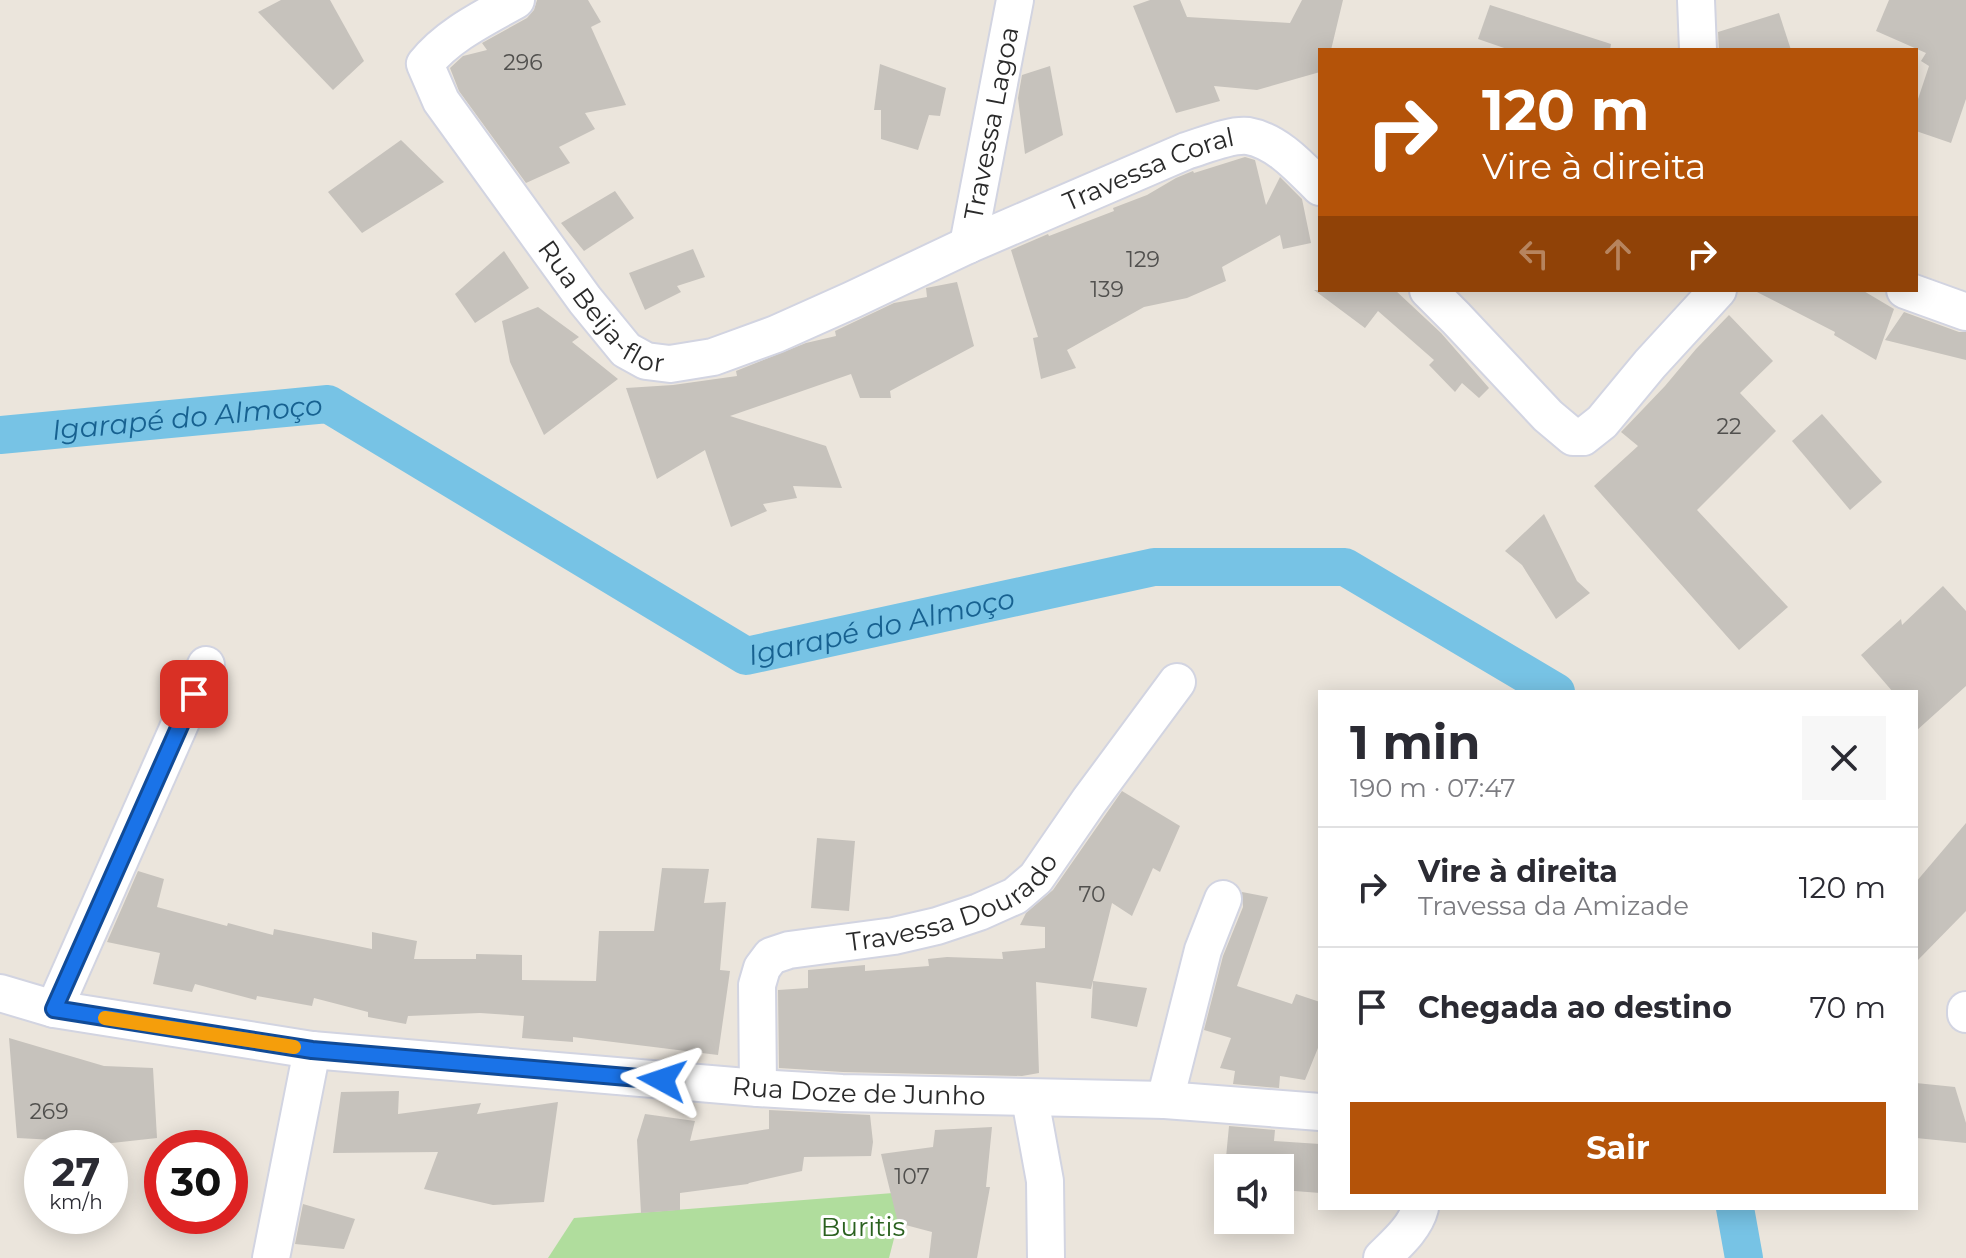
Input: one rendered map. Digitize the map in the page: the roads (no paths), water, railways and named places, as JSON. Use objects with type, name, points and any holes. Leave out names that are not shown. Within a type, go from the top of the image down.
[{"type":"street","name":"Rua Beija-flor","points":[[516,0],[465,29],[435,51],[425,64],[441,101],[540,238],[607,328],[626,350],[646,361],[670,364],[713,357],[801,323],[968,245]]},
{"type":"street","name":"Travessa Lagoa","points":[[968,245],[1015,0]]},
{"type":"street","points":[[1696,0],[1698,48]]},
{"type":"street","name":"Travessa Coral","points":[[968,245],[1186,151],[1233,138],[1246,136],[1268,143],[1290,158],[1318,185]]},
{"type":"street","points":[[1430,292],[1548,416],[1573,437],[1583,437],[1602,422],[1716,292]]},
{"type":"street","points":[[1911,292],[1966,312]]},
{"type":"street","points":[[54,1009],[206,665]]},
{"type":"street","name":"Travessa Dourado","points":[[758,1088],[757,985],[762,968],[771,956],[789,950],[894,936],[937,926],[1015,896],[1036,878],[1177,682]]},
{"type":"street","points":[[1165,1100],[1203,950],[1223,899]]},
{"type":"street","name":"Rua Doze de Junho","points":[[0,993],[54,1009],[312,1050],[758,1088],[1030,1099],[1165,1100],[1306,1112]]},
{"type":"street","points":[[271,1258],[312,1050]]},
{"type":"street","points":[[1030,1099],[1045,1181],[1046,1258]]},
{"type":"street","points":[[1382,1258],[1403,1237],[1420,1210]]},
{"type":"waterway","name":"Igarapé do Almoço","points":[[0,435],[328,404],[746,656],[1154,567],[1345,567],[1553,690]]},
{"type":"waterway","name":"Igarapé do Almoço","points":[[1735,1210],[1744,1258]]},
{"type":"park label","name":"Buritis","points":[[863,1227]]}]
